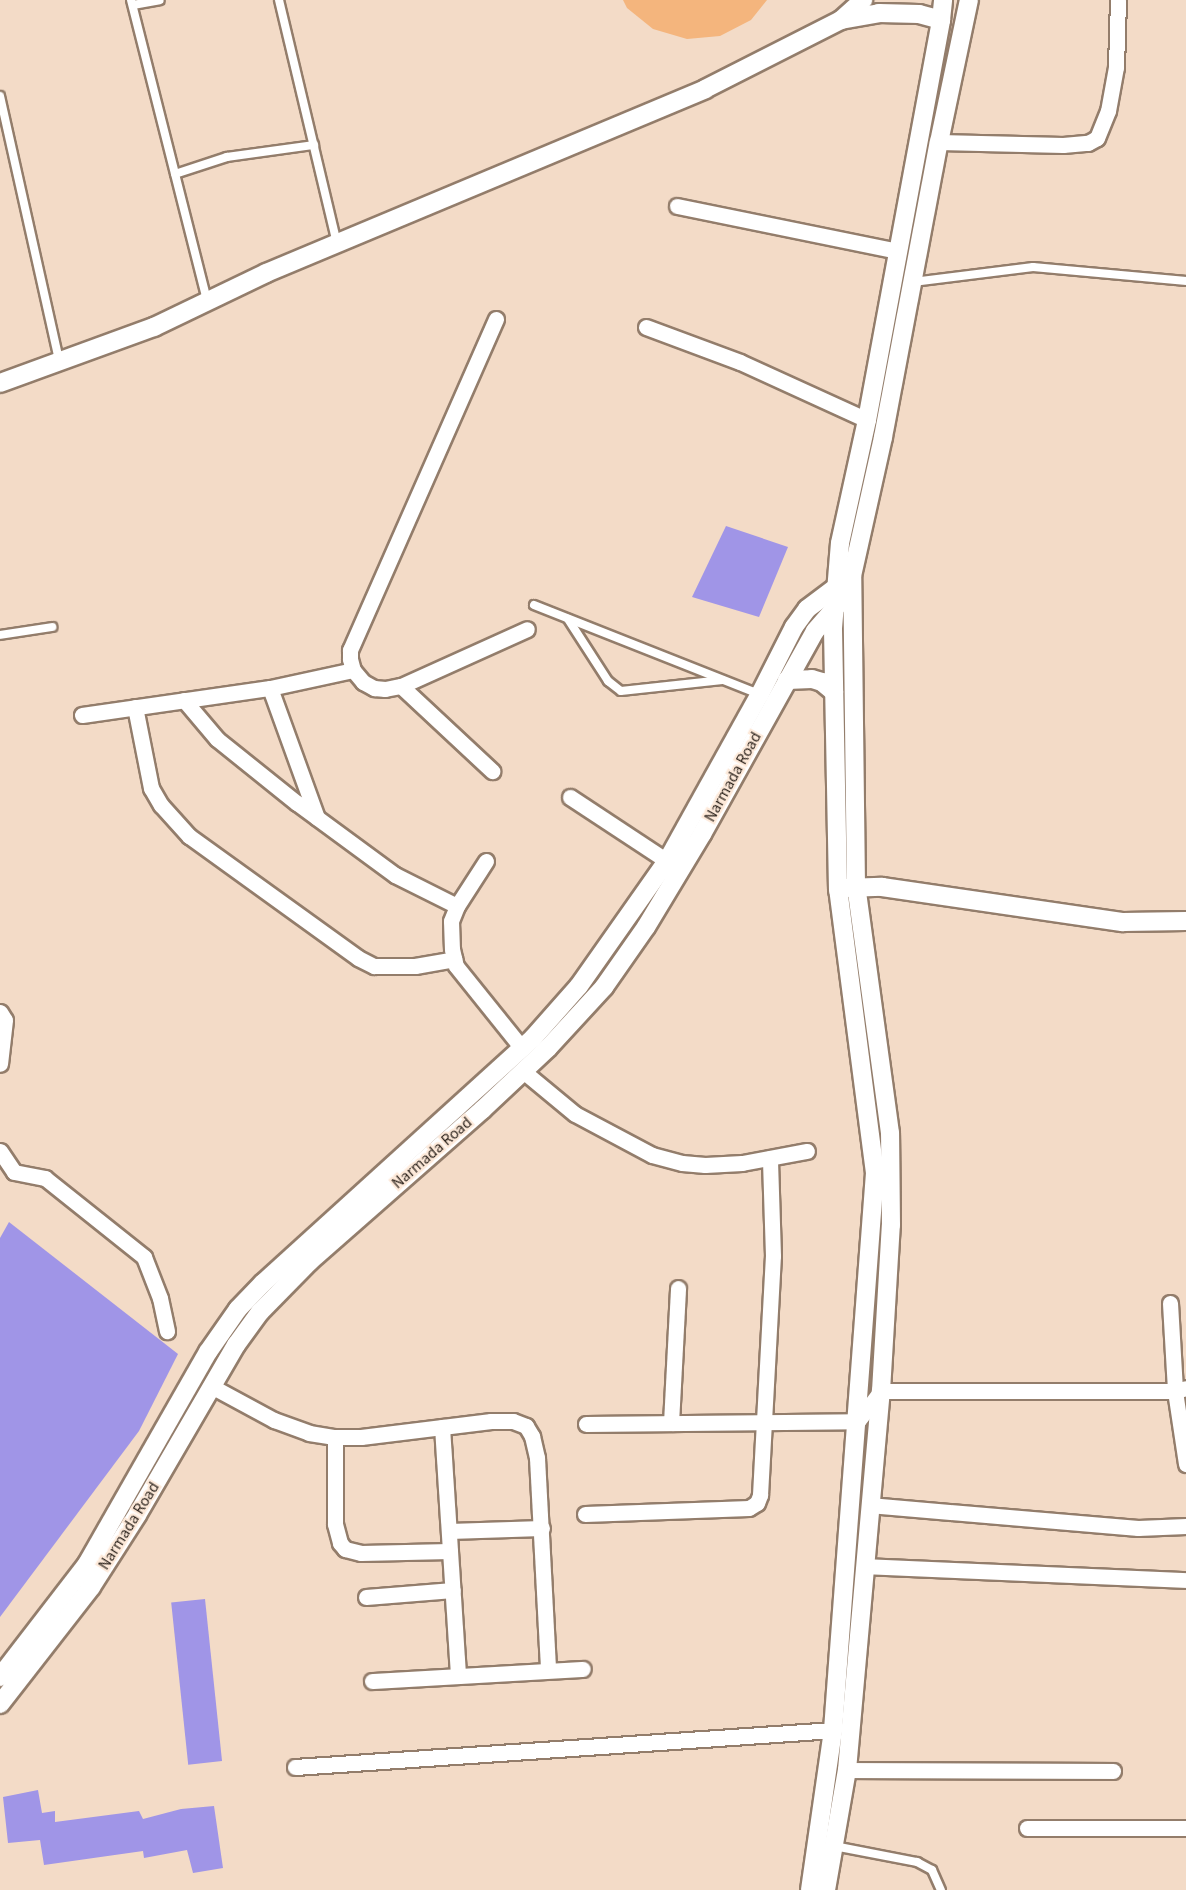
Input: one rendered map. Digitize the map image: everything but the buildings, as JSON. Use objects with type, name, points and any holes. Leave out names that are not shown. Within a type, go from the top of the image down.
[{"type":"street","points":[[841,20],[863,0]]},
{"type":"street","points":[[826,1890],[847,1770],[881,1391],[891,1225],[890,1133],[847,888],[853,596],[844,581],[840,543],[867,420],[943,0]]},
{"type":"street","points":[[810,1890],[833,1730],[875,1173],[847,888],[834,692],[835,607],[883,437],[939,142],[969,0]]},
{"type":"street","points":[[939,142],[1063,145],[1088,143],[1097,138],[1108,111],[1116,67],[1118,0]]},
{"type":"street","points":[[0,383],[154,327],[207,300],[705,89],[841,20],[878,7],[941,20]]},
{"type":"street","points":[[677,206],[898,251]]},
{"type":"street","points":[[496,319],[350,650],[353,670],[363,682],[374,688],[401,686],[527,629]]},
{"type":"street","points":[[646,327],[749,366],[867,420]]},
{"type":"street","points":[[0,1677],[87,1564],[208,1352],[238,1309],[263,1283],[522,1048],[579,986],[667,861],[760,694],[794,627],[807,609],[844,581]]},
{"type":"street","name":"Narmada Road","points":[[0,1704],[91,1587],[137,1515],[211,1386],[260,1312],[285,1286],[523,1071],[604,987],[646,927],[702,834],[815,630],[835,607],[853,596]]},
{"type":"street","points":[[82,715],[270,688],[353,670]]},
{"type":"street","points":[[787,680],[812,679],[822,682],[834,692]]},
{"type":"street","points":[[401,686],[492,771]]},
{"type":"street","points":[[270,688],[317,818]]},
{"type":"street","points":[[184,700],[217,739],[317,818],[394,876],[457,906]]},
{"type":"street","points":[[135,707],[151,788],[161,805],[189,836],[358,958],[374,966],[415,966],[454,959]]},
{"type":"street","points":[[570,797],[667,861]]},
{"type":"street","points":[[486,861],[457,906],[451,921],[450,933],[454,959],[456,966],[522,1048]]},
{"type":"street","points":[[847,888],[882,887],[1123,922],[1186,921]]},
{"type":"street","points":[[0,1012],[5,1020],[0,1064]]},
{"type":"street","points":[[523,1071],[575,1114],[652,1155],[682,1163],[705,1165],[770,1158],[807,1151]]},
{"type":"street","points":[[0,1151],[14,1172],[45,1178],[144,1257],[160,1298],[166,1331]]},
{"type":"street","points":[[585,1514],[750,1508],[757,1503],[760,1496],[774,1256],[770,1158]]},
{"type":"street","points":[[671,1423],[678,1288]]},
{"type":"street","points":[[1170,1303],[1181,1390],[1186,1464]]},
{"type":"street","points":[[211,1386],[274,1420],[309,1433],[335,1437],[361,1437],[491,1421],[513,1421],[526,1426],[532,1436],[537,1458],[548,1669]]},
{"type":"street","points":[[881,1391],[1181,1390]]},
{"type":"street","points":[[858,1421],[881,1391]]},
{"type":"street","points":[[586,1424],[858,1421]]},
{"type":"street","points":[[442,1426],[458,1675]]},
{"type":"street","points":[[335,1437],[335,1524],[339,1543],[345,1549],[361,1553],[450,1551]]},
{"type":"street","points":[[869,1505],[1138,1528],[1186,1527]]},
{"type":"street","points":[[449,1532],[542,1528]]},
{"type":"street","points":[[864,1566],[1186,1580]]},
{"type":"street","points":[[366,1597],[453,1590]]},
{"type":"street","points":[[372,1681],[548,1669],[583,1669]]},
{"type":"street","points":[[295,1767],[833,1730]]},
{"type":"street","points":[[847,1770],[1113,1771]]},
{"type":"street","points":[[1027,1828],[1186,1828]]},
{"type":"lane","points":[[160,0],[132,3],[207,300]]},
{"type":"lane","points":[[279,0],[338,244]]},
{"type":"lane","points":[[0,96],[59,361]]},
{"type":"lane","points":[[175,174],[227,158],[314,145]]},
{"type":"lane","points":[[912,282],[1033,267],[1070,268],[1186,280]]},
{"type":"lane","points":[[534,605],[760,694]]},
{"type":"lane","points":[[568,618],[608,681],[621,691],[723,680]]},
{"type":"lane","points":[[0,634],[52,627]]},
{"type":"lane","points":[[834,1846],[917,1862],[932,1870],[941,1890]]},
{"type":"shaded area","points":[[623,0],[767,0],[751,20],[720,36],[687,39],[653,29],[627,8]]}]
